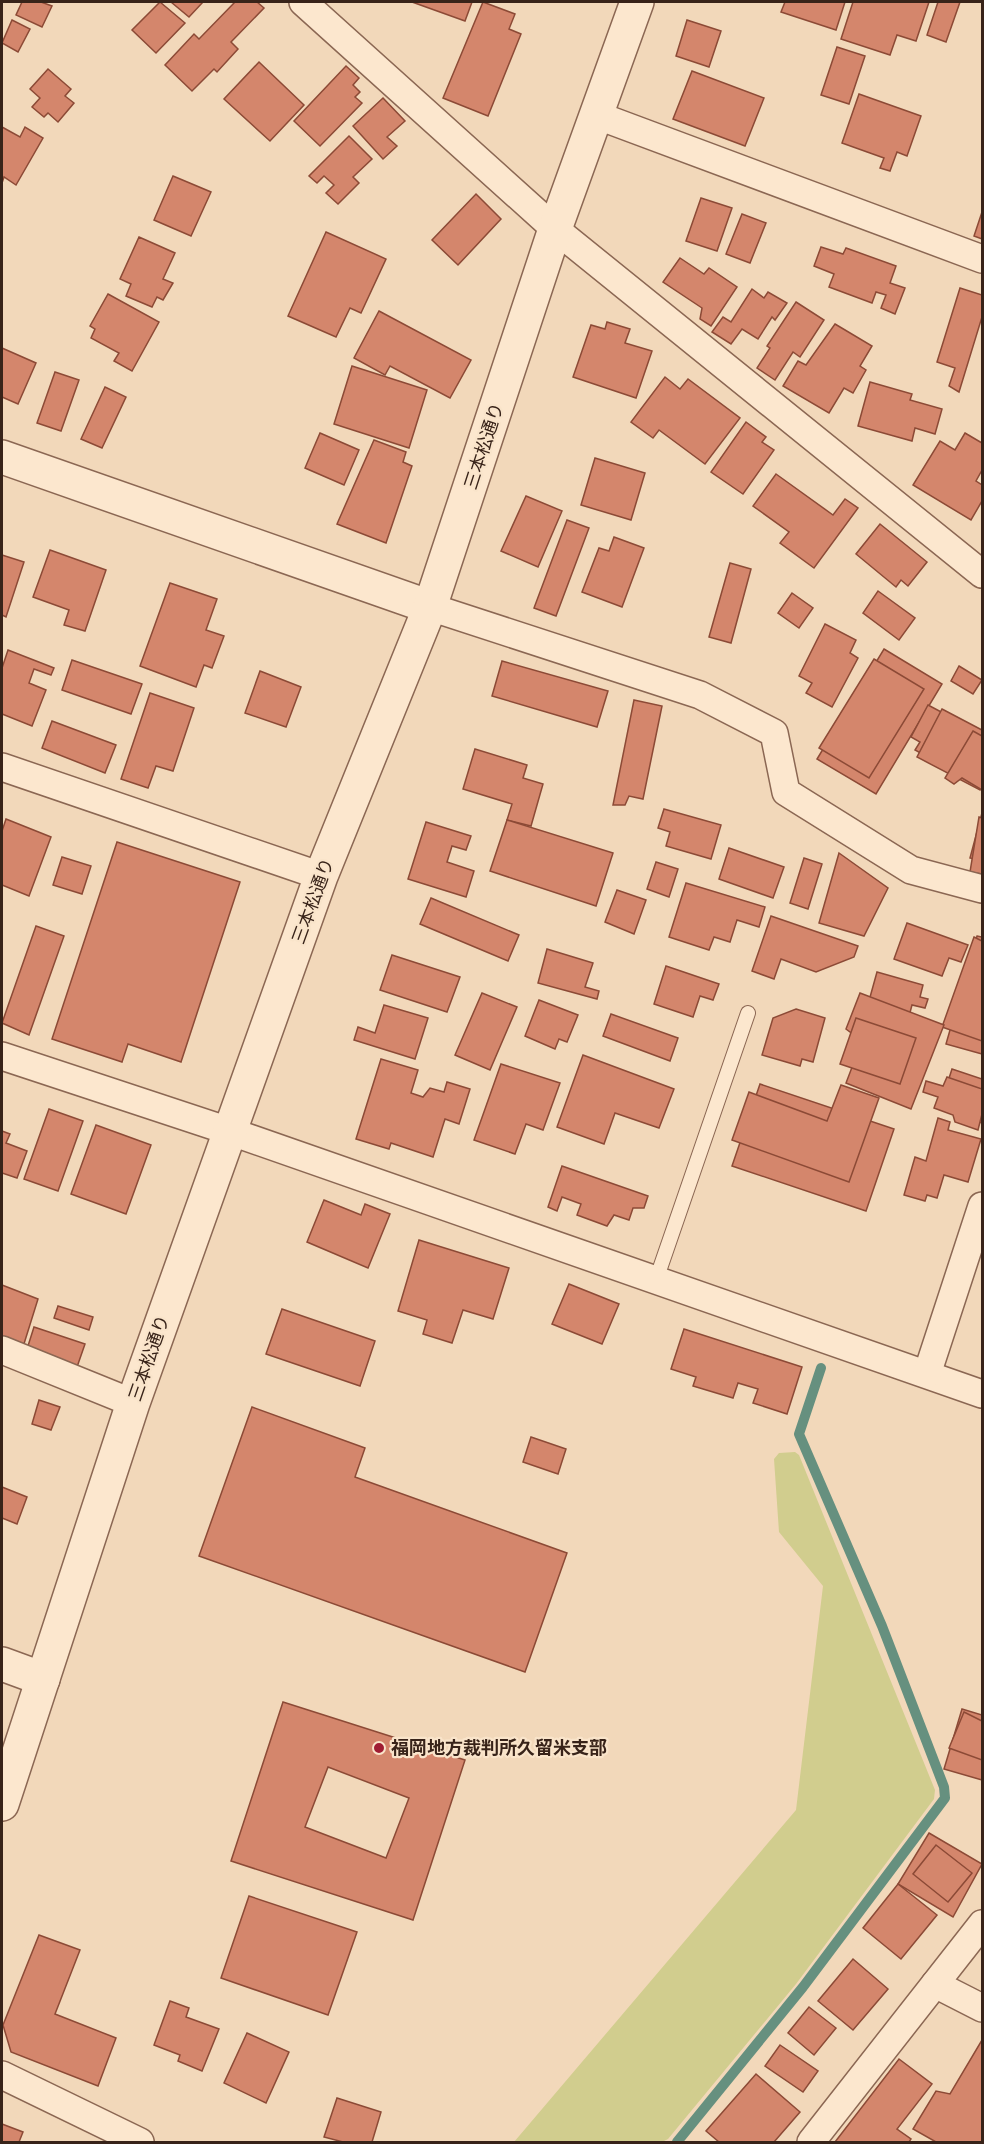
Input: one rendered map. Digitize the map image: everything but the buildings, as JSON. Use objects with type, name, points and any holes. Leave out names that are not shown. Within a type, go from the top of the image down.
[{"type":"street","points":[[303,2],[555,229],[982,574]]},
{"type":"street","name":"三本松通り","points":[[2,1804],[133,1403],[321,876],[430,607],[555,229],[637,2]]},
{"type":"street","points":[[596,115],[982,259]]},
{"type":"street","points":[[2,457],[430,607],[711,700],[774,733],[786,792],[910,870],[982,889]]},
{"type":"street","points":[[2,767],[321,876]]},
{"type":"street","points":[[2,1056],[229,1131],[982,1394]]},
{"type":"street","points":[[927,1374],[982,1206]]},
{"type":"street","points":[[2,1350],[133,1403]]},
{"type":"street","points":[[2,1664],[43,1679]]},
{"type":"street","points":[[811,2142],[982,1924]]},
{"type":"street","points":[[935,1984],[982,2008]]},
{"type":"street","points":[[2,2075],[140,2142]]},
{"type":"lane","points":[[656,1280],[748,1013]]},
{"type":"shaded area","points":[[795,1452],[799,1455],[935,1790],[934,1799],[796,1984],[668,2139],[662,2142],[514,2142],[796,1810],[823,1586],[779,1532],[774,1459],[779,1453]]},
{"type":"waterway","points":[[677,2142],[803,1987],[945,1798],[944,1787],[882,1626],[799,1434],[821,1368]]},
{"type":"place","name":"福岡地方裁判所久留米支部","points":[[379,1748]]}]
